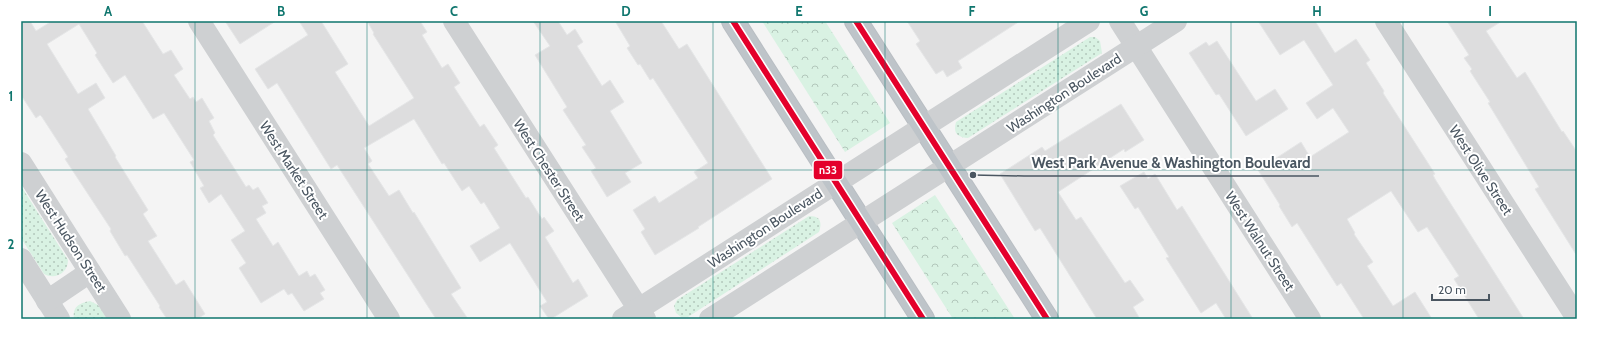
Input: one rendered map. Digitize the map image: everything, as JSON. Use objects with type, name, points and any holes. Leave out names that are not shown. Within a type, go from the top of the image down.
[{"type":"highway","points":[[733,21],[923,319]]},
{"type":"highway","points":[[856,21],[1047,319]]},
{"type":"street","name":"West Market Street","points":[[199,21],[390,319]]},
{"type":"street","name":"West Chester Street","points":[[454,21],[635,316]]},
{"type":"street","name":"Washington Boulevard","points":[[635,316],[836,183],[1089,21]]},
{"type":"street","name":"West Walnut Street","points":[[1120,21],[1310,319]]},
{"type":"street","name":"Washington Boulevard","points":[[710,319],[950,167],[1176,21]]},
{"type":"street","name":"West Olive Street","points":[[1386,21],[1577,318]]},
{"type":"street","name":"West Hudson Street","points":[[21,163],[120,319]]},
{"type":"street","points":[[21,260],[59,319]]},
{"type":"street","points":[[48,301],[90,272]]},
{"type":"green space","points":[[762,21],[825,21],[890,123],[845,152]]},
{"type":"green space","points":[[1090,37],[1095,37],[1100,41],[1102,53],[968,138],[961,137],[957,134],[955,129],[956,122]]},
{"type":"green space","points":[[21,186],[68,260],[66,269],[56,276],[48,276],[44,274],[21,238]]},
{"type":"green space","points":[[935,195],[1015,319],[953,319],[892,223]]},
{"type":"green space","points":[[809,216],[816,217],[820,221],[819,232],[688,317],[681,317],[676,313],[674,306],[677,300]]},
{"type":"green space","points":[[90,301],[98,305],[107,319],[74,319],[74,311],[77,306]]},
{"type":"building","points":[[21,21],[30,21],[36,31],[52,21],[142,21],[163,54],[171,50],[183,69],[174,75],[190,99],[193,97],[196,102],[202,98],[214,118],[209,121],[215,133],[213,135],[246,187],[249,185],[253,190],[258,187],[268,203],[262,206],[266,213],[256,219],[273,246],[278,242],[299,276],[307,271],[310,277],[315,274],[325,290],[320,293],[324,299],[304,311],[292,293],[288,295],[284,289],[261,303],[239,268],[246,263],[231,240],[245,231],[221,194],[209,203],[200,188],[204,186],[190,162],[194,160],[164,113],[153,119],[125,75],[113,83],[95,55],[97,53],[79,24],[47,44],[78,94],[96,83],[105,98],[88,109],[116,156],[115,157],[148,210],[143,214],[157,236],[148,241],[176,285],[184,280],[205,314],[197,319],[167,319],[127,255],[125,256],[110,231],[111,229],[65,159],[68,157],[42,117],[40,115],[36,118],[21,95]]},
{"type":"building","points":[[225,21],[276,21],[240,44]]},
{"type":"building","points":[[299,21],[321,21],[348,64],[335,72],[369,126],[414,98],[373,34],[374,33],[367,21],[420,21],[427,32],[422,35],[442,68],[448,64],[460,83],[454,87],[480,127],[484,124],[498,145],[494,148],[526,198],[528,197],[542,219],[544,217],[554,231],[545,237],[573,283],[578,279],[588,296],[549,319],[540,306],[547,302],[510,243],[480,262],[470,246],[500,228],[484,202],[481,204],[469,186],[462,191],[444,163],[442,164],[414,119],[364,148],[372,161],[368,164],[389,196],[399,190],[461,288],[451,294],[468,319],[436,319],[337,165],[331,169],[277,83],[268,89],[255,69],[308,35]]},
{"type":"building","points":[[533,21],[558,21],[567,35],[575,29],[583,42],[577,46],[602,86],[610,80],[624,102],[610,111],[642,163],[625,173],[631,182],[607,197],[591,171],[596,168],[582,147],[586,145],[563,110],[567,107],[535,55],[550,46]]},
{"type":"building","points":[[615,21],[661,21],[679,49],[687,44],[772,179],[698,227],[699,228],[655,255],[641,232],[645,229],[633,210],[655,196],[659,203],[698,178],[694,172],[708,163],[653,78],[650,80],[640,64],[638,65],[627,48],[630,46]]},
{"type":"building","points":[[907,21],[1020,21],[958,61],[962,68],[947,77],[943,70],[936,74],[916,44],[920,41]]},
{"type":"building","points":[[1258,21],[1315,21],[1335,53],[1356,39],[1370,60],[1366,63],[1384,91],[1383,93],[1435,174],[1433,175],[1435,179],[1524,319],[1479,319],[1454,279],[1459,276],[1427,227],[1418,232],[1391,191],[1347,219],[1355,233],[1354,234],[1373,262],[1367,266],[1393,306],[1415,292],[1432,319],[1364,319],[1341,283],[1337,286],[1297,223],[1292,227],[1258,170],[1301,142],[1310,157],[1349,132],[1333,108],[1317,119],[1306,103],[1333,85],[1304,40],[1280,55]]},
{"type":"building","points":[[1447,21],[1502,21],[1486,31],[1517,78],[1525,72],[1562,132],[1563,131],[1577,152],[1577,256],[1535,189],[1539,187],[1488,103],[1490,102],[1470,71],[1472,69],[1464,58],[1469,55]]},
{"type":"building","points":[[1217,41],[1256,101],[1275,89],[1288,109],[1246,136],[1219,94],[1216,95],[1189,53],[1206,42],[1209,46]]},
{"type":"building","points":[[1121,104],[1144,140],[1125,152],[1124,149],[1058,192],[1076,220],[1081,217],[1125,283],[1130,280],[1144,300],[1133,307],[1140,319],[1097,319],[1040,228],[1035,231],[1000,174],[1042,147],[1045,151]]},
{"type":"building","points":[[1144,172],[1148,179],[1155,174],[1177,210],[1182,206],[1253,319],[1226,319],[1216,303],[1201,313],[1166,258],[1169,257],[1138,207],[1135,209],[1120,186]]},
{"type":"transit line","name":"n33","points":[[733,21],[923,319]]},
{"type":"transit line","name":"n33","points":[[856,21],[1047,319]]},
{"type":"place","name":"West Park Avenue & Washington Boulevard","points":[[973,175]]}]
